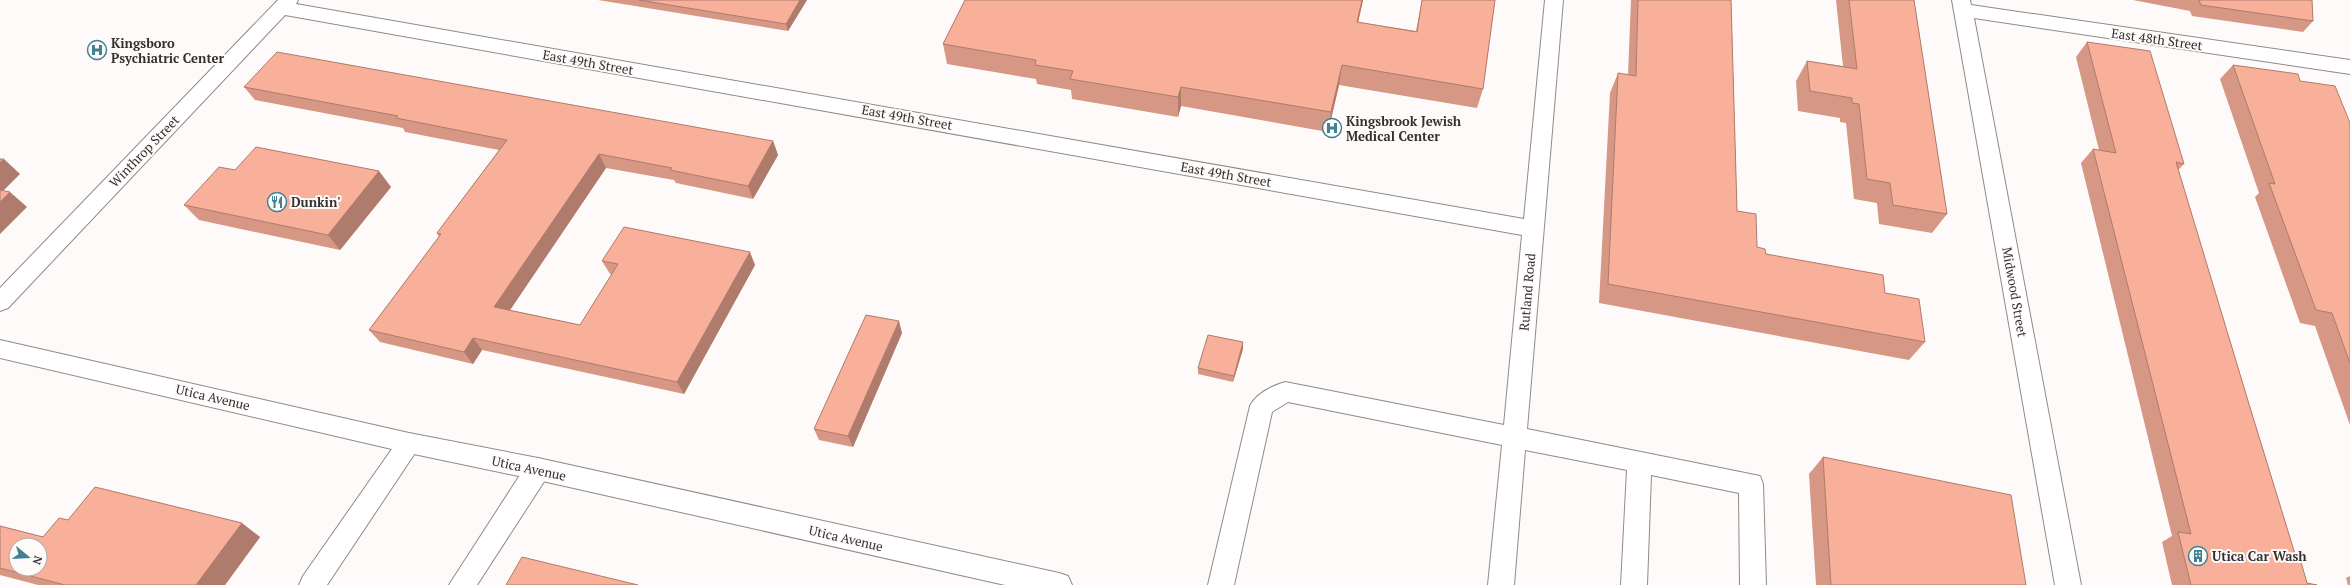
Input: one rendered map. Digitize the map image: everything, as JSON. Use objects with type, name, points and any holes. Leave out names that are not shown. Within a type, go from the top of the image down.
[{"type":"street","name":"Rutland Road","points":[[1501,585],[1554,0]]},
{"type":"street","name":"East 49th Street","points":[[285,4],[1533,229]]},
{"type":"street","name":"Winthrop Street","points":[[0,302],[285,4]]},
{"type":"street","name":"East 48th Street","points":[[1962,5],[2350,67]]},
{"type":"street","name":"Midwood Street","points":[[1962,5],[2068,585]]},
{"type":"street","name":"Utica Avenue","points":[[0,349],[409,443],[538,469],[1059,585]]},
{"type":"street","points":[[1221,585],[1262,406],[1285,392],[1752,484],[1753,585]]},
{"type":"street","points":[[312,585],[409,443]]},
{"type":"street","points":[[1634,585],[1639,461]]},
{"type":"street","points":[[462,585],[538,469]]},
{"type":"building","points":[[639,0],[800,0],[786,24]]},
{"type":"building","points":[[965,0],[1362,0],[1357,22],[1417,32],[1422,0],[1495,0],[1483,89],[1342,65],[1331,112],[1181,87],[1178,97],[1070,79],[1073,71],[1035,65],[1036,60],[943,44]]},
{"type":"building","points":[[1638,0],[1731,0],[1737,211],[1756,214],[1757,247],[1765,249],[1766,254],[1883,275],[1885,293],[1919,299],[1925,342],[1608,284],[1618,73],[1636,76]]},
{"type":"building","points":[[1849,0],[1914,0],[1947,214],[1893,205],[1890,183],[1867,179],[1859,104],[1852,103],[1852,98],[1810,91],[1807,61],[1857,69]]},
{"type":"building","points":[[2199,0],[2312,0],[2313,21],[2201,5]]},
{"type":"building","points":[[2087,42],[2150,51],[2184,164],[2176,162],[2295,554],[2299,555],[2307,583],[2317,585],[2191,585],[2178,532],[2191,534],[2093,149],[2116,153]]},
{"type":"building","points":[[277,52],[773,141],[748,186],[670,170],[672,168],[599,154],[494,307],[580,325],[618,264],[602,261],[624,227],[750,252],[677,382],[473,338],[464,352],[369,330],[441,234],[437,233],[507,140],[396,118],[398,116],[244,87]]},
{"type":"building","points":[[2233,65],[2298,74],[2300,81],[2335,86],[2350,123],[2350,363],[2332,313],[2316,310],[2269,183],[2275,184]]},
{"type":"building","points":[[256,147],[379,171],[328,235],[184,205],[219,167],[235,170]]},
{"type":"building","points":[[0,190],[10,192],[0,202]]},
{"type":"building","points":[[866,315],[899,321],[848,436],[814,429]]},
{"type":"building","points":[[1208,335],[1243,342],[1234,376],[1198,368]]},
{"type":"building","points":[[1823,457],[2011,495],[2026,585],[1831,585]]},
{"type":"building","points":[[95,487],[242,523],[196,585],[65,585],[34,577],[48,577],[48,537],[43,537],[59,518],[68,520]]},
{"type":"building","points":[[0,526],[43,537],[8,537],[8,570],[0,568]]},
{"type":"building","points":[[522,557],[638,585],[506,585]]},
{"type":"place","name":"Kingsboro Psychiatric Center","points":[[97,50]]},
{"type":"place","name":"Kingsbrook Jewish Medical Center","points":[[1332,128]]},
{"type":"place","name":"Dunkin'","points":[[277,202]]},
{"type":"place","name":"Utica Car Wash","points":[[2198,556]]}]
